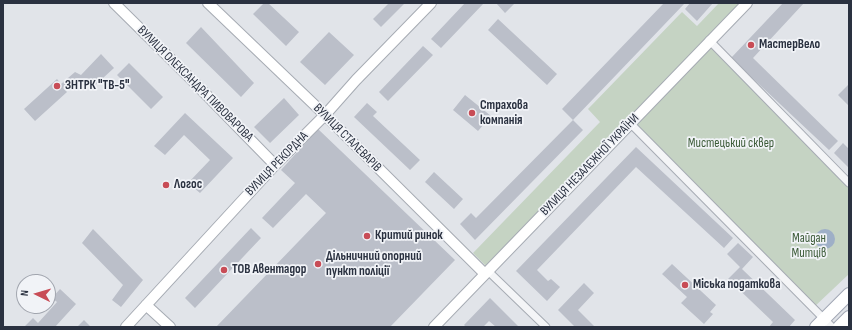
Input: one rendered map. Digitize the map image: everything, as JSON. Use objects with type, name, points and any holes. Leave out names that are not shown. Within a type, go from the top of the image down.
[{"type":"main road","points":[[824,324],[849,294]]},
{"type":"main road","points":[[839,327],[849,317]]},
{"type":"street","name":"ВУЛИЦЯ ОЛЕКСАНДРА ПИВОВАРОВА","points":[[114,3],[189,76],[275,165]]},
{"type":"street","name":"ВУЛИЦЯ СТАЛЕВАРІВ","points":[[208,3],[486,272],[546,327]]},
{"type":"street","name":"ВУЛИЦЯ РЕКОРДНА","points":[[126,327],[275,165],[325,115],[356,80],[431,3]]},
{"type":"street","name":"ВУЛИЦЯ НЕЗАЛЕЖНОЇ УКРАЇНИ","points":[[434,327],[746,3]]},
{"type":"street","points":[[709,40],[849,183]]},
{"type":"street","points":[[630,123],[824,324]]},
{"type":"street","points":[[146,304],[170,327]]},
{"type":"green space","points":[[719,3],[741,3],[486,266],[473,253],[600,122],[588,109],[682,12],[697,26]]},
{"type":"green space","name":"Мистецький сквер","points":[[709,40],[849,183],[849,274],[813,308],[630,123]]},
{"type":"water","points":[[825,229],[832,232],[835,239],[832,246],[825,249],[818,246],[815,239],[818,232]]},
{"type":"building","points":[[264,3],[268,3],[299,32],[286,46],[253,14]]},
{"type":"building","points":[[389,3],[405,3],[381,27],[373,19]]},
{"type":"building","points":[[465,3],[484,3],[441,48],[431,39]]},
{"type":"building","points":[[496,3],[515,3],[505,13]]},
{"type":"building","points":[[664,3],[685,3],[573,120],[562,109]]},
{"type":"building","points":[[690,3],[713,3],[697,21],[685,9]]},
{"type":"building","points":[[783,3],[804,3],[753,58],[838,141],[829,150],[731,58]]},
{"type":"building","points":[[498,19],[557,74],[547,85],[488,30]]},
{"type":"building","points":[[201,27],[254,83],[241,97],[186,43]]},
{"type":"building","points":[[329,32],[354,55],[325,85],[300,62]]},
{"type":"building","points":[[423,46],[433,55],[388,101],[379,92]]},
{"type":"building","name":"ЗНТРК \"ТВ-5\"","points":[[101,54],[114,68],[92,88],[85,83],[81,84],[74,79],[63,88],[67,92],[35,121],[24,109],[57,79],[61,84],[75,72],[81,75]]},
{"type":"building","points":[[129,63],[163,97],[151,109],[117,75]]},
{"type":"building","points":[[849,85],[849,106],[838,95]]},
{"type":"building","name":"Страхова компанія","points":[[465,95],[491,116],[478,131],[453,110]]},
{"type":"building","points":[[284,98],[299,115],[270,143],[254,127]]},
{"type":"building","points":[[367,103],[377,112],[373,116],[420,160],[410,170],[354,117]]},
{"type":"building","name":"Логос","points":[[185,113],[233,158],[200,193],[188,183],[210,160],[184,135],[165,155],[154,146]]},
{"type":"building","points":[[573,120],[583,130],[475,240],[460,224],[471,213],[476,218]]},
{"type":"building","name":"Критий ринок","points":[[318,129],[455,260],[390,327],[216,327],[326,213],[306,194],[273,228],[262,218],[295,183],[281,170]]},
{"type":"building","points":[[843,143],[849,149],[849,168],[834,153]]},
{"type":"building","points":[[636,147],[733,238],[724,248],[636,167],[537,270],[548,281],[551,279],[560,287],[547,301],[516,271]]},
{"type":"building","points":[[434,172],[463,199],[454,209],[425,182]]},
{"type":"building","points":[[251,228],[261,238],[195,308],[185,298]]},
{"type":"building","points":[[93,229],[143,280],[121,307],[112,300],[123,285],[82,243]]},
{"type":"building","points":[[738,243],[753,257],[742,269],[795,320],[789,327],[769,327],[773,322],[728,279],[740,267],[727,254]]},
{"type":"building","name":"Міська податкова","points":[[672,264],[716,305],[710,312],[713,314],[704,324],[681,303],[687,297],[662,274]]},
{"type":"building","points":[[584,283],[594,293],[578,310],[595,327],[575,327],[558,310]]},
{"type":"building","points":[[60,289],[76,304],[55,327],[24,327],[33,318],[38,323],[46,314],[56,314],[56,294]]},
{"type":"building","points":[[490,298],[519,327],[496,327],[489,321],[483,327],[466,327],[464,325]]},
{"type":"building","points":[[84,320],[91,327],[77,327]]},
{"type":"place","name":"МастерВело","points":[[751,45]]},
{"type":"place","name":"ЗНТРК \"ТВ-5\"","points":[[57,86]]},
{"type":"place","name":"Страхова компанія","points":[[472,113]]},
{"type":"place","name":"Логос","points":[[166,185]]},
{"type":"place","name":"Критий ринок","points":[[367,236]]},
{"type":"place","name":"Дільничний опорний пункт поліції","points":[[318,264]]},
{"type":"place","name":"ТОВ Авентадор","points":[[224,270]]},
{"type":"place","name":"Міська податкова","points":[[685,285]]},
{"type":"park label","name":"Майдан Митців","points":[[809,246]]}]
